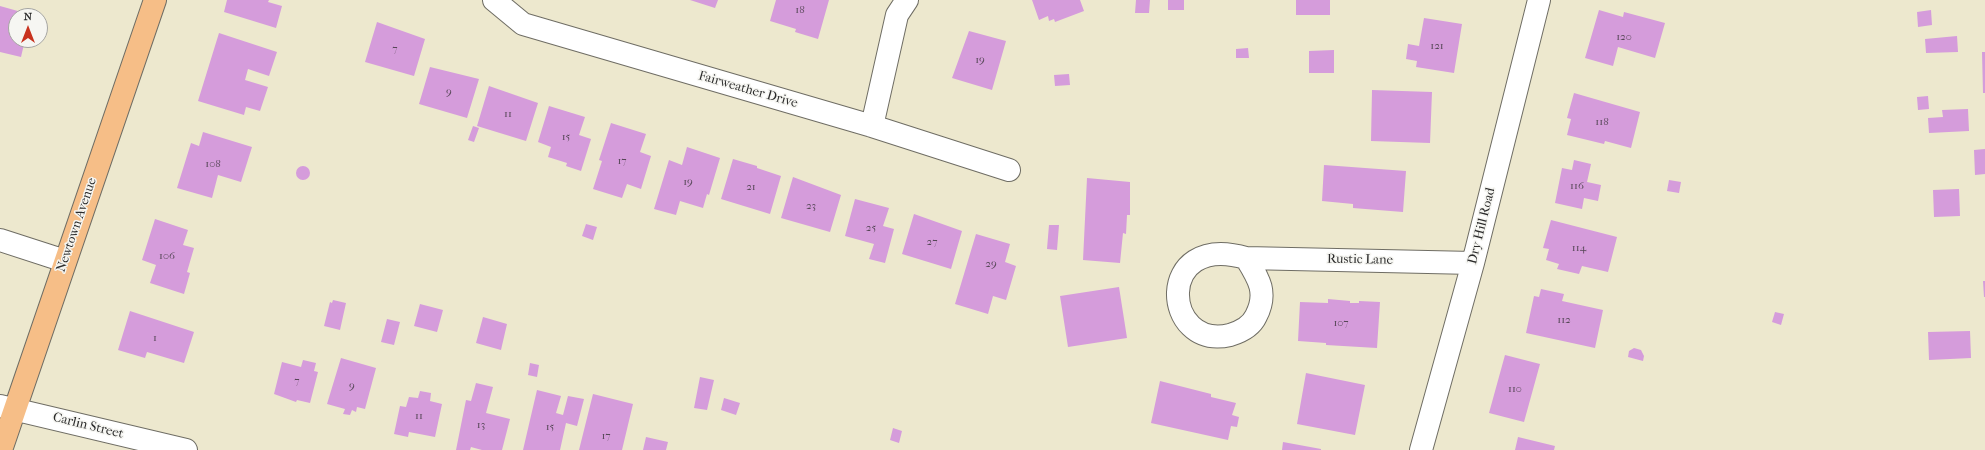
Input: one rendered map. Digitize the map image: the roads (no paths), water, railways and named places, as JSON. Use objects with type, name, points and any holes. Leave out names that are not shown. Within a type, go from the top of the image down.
[{"type":"main road","name":"Newtown Avenue","points":[[1,450],[7,407],[65,261],[155,0]]},
{"type":"street","name":"Fairweather Drive","points":[[494,0],[523,24],[872,126],[1009,170]]},
{"type":"street","points":[[872,126],[897,15],[907,0]]},
{"type":"street","name":"Dry Hill Road","points":[[1421,450],[1473,263],[1539,0]]},
{"type":"street","points":[[0,240],[65,261]]},
{"type":"street","name":"Rustic Lane","points":[[1246,258],[1473,263]]},
{"type":"street","name":"Carlin Street","points":[[7,407],[186,450]]}]
